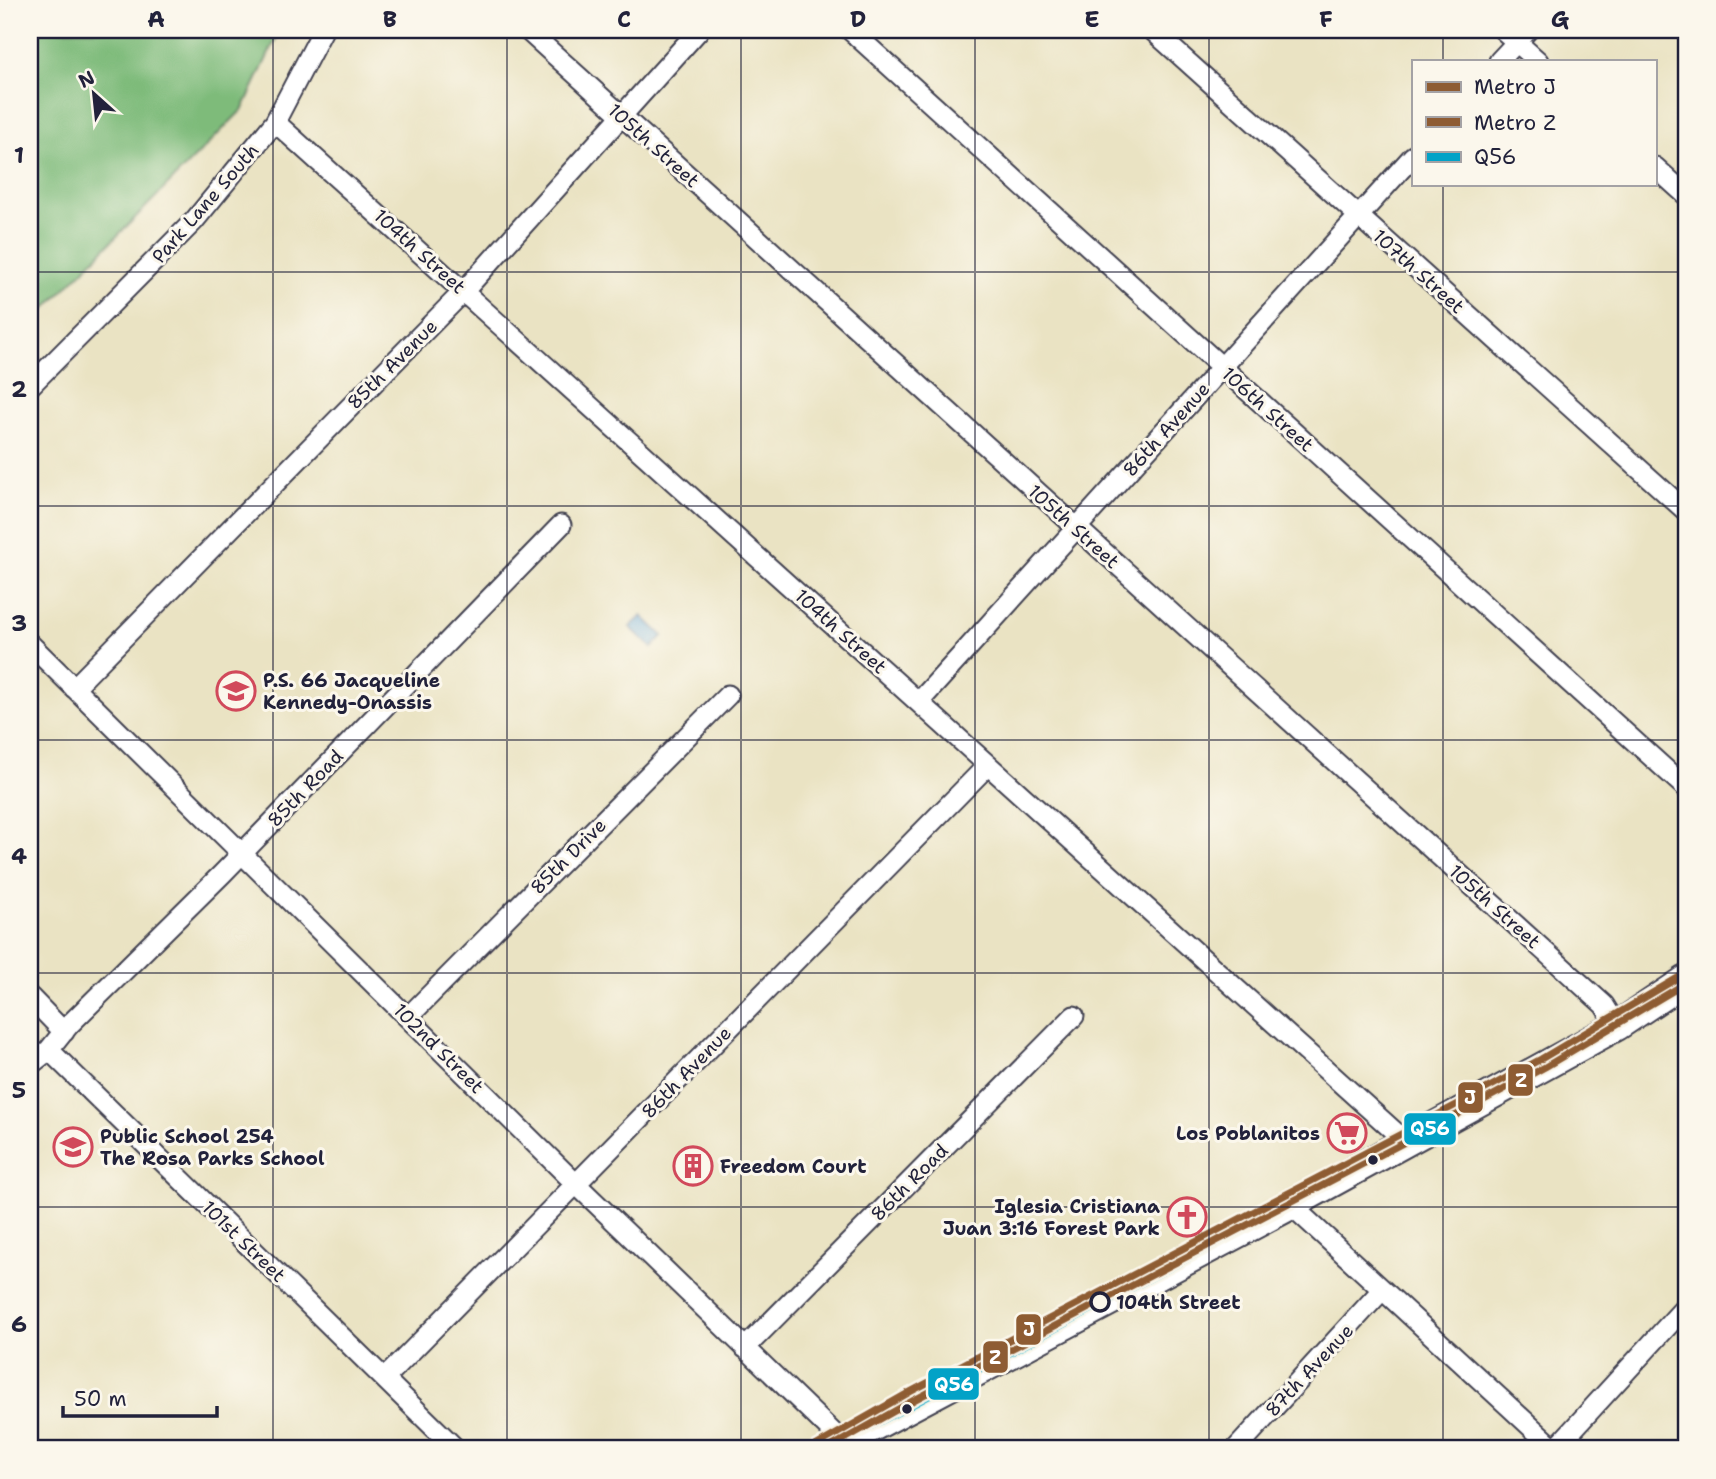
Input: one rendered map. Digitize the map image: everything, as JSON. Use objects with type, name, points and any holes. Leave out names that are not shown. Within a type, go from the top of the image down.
[{"type":"main road","points":[[841,1447],[1617,1026],[1686,980]]},
{"type":"street","name":"Park Lane South","points":[[30,386],[194,221],[275,122],[323,30]]},
{"type":"street","name":"105th Street","points":[[527,30],[1604,1005],[1617,1026]]},
{"type":"street","name":"85th Avenue","points":[[74,688],[464,291],[699,30]]},
{"type":"street","name":"106th Street","points":[[850,30],[1686,788]]},
{"type":"street","name":"107th Street","points":[[1153,30],[1686,511]]},
{"type":"street","points":[[1500,60],[1516,34],[1537,60]]},
{"type":"street","name":"104th Street","points":[[275,122],[1405,1141]]},
{"type":"street","name":"86th Avenue","points":[[919,702],[1412,157]]},
{"type":"street","points":[[1656,168],[1686,195]]},
{"type":"street","name":"85th Road","points":[[49,1050],[561,525]]},
{"type":"street","name":"102nd Street","points":[[30,644],[745,1348],[841,1447]]},
{"type":"street","name":"85th Drive","points":[[408,1017],[728,695]]},
{"type":"street","name":"86th Avenue","points":[[385,1378],[988,765]]},
{"type":"street","points":[[30,997],[64,1032]]},
{"type":"street","name":"86th Road","points":[[745,1348],[1074,1016]]},
{"type":"street","points":[[30,1065],[49,1050]]},
{"type":"street","name":"101st Street","points":[[49,1050],[456,1449]]},
{"type":"street","points":[[1291,1205],[1555,1449],[1686,1306]]},
{"type":"street","name":"87th Avenue","points":[[1236,1449],[1382,1290]]},
{"type":"green space","points":[[30,30],[280,30],[243,109],[30,324]]},
{"type":"water","points":[[642,616],[663,636],[652,648],[630,627]]},
{"type":"metro line","name":"J","points":[[810,1449],[910,1392],[1541,1059],[1686,973]]},
{"type":"metro line","name":"Z","points":[[827,1449],[914,1400],[1464,1111],[1545,1067],[1686,983]]},
{"type":"transit line","name":"Q56","points":[[831,1449],[1291,1205],[1617,1026],[1686,980]]},
{"type":"place","name":"P.S. 66 Jacqueline Kennedy-Onassis","points":[[236,691]]},
{"type":"place","name":"Los Poblanitos","points":[[1347,1133]]},
{"type":"place","name":"Public School 254 The Rosa Parks School","points":[[73,1147]]},
{"type":"place","name":"Freedom Court","points":[[693,1166]]},
{"type":"place","name":"Iglesia Cristiana Juan 3:16 Forest Park","points":[[1187,1217]]},
{"type":"place","name":"104th Street","points":[[1100,1302]]}]
